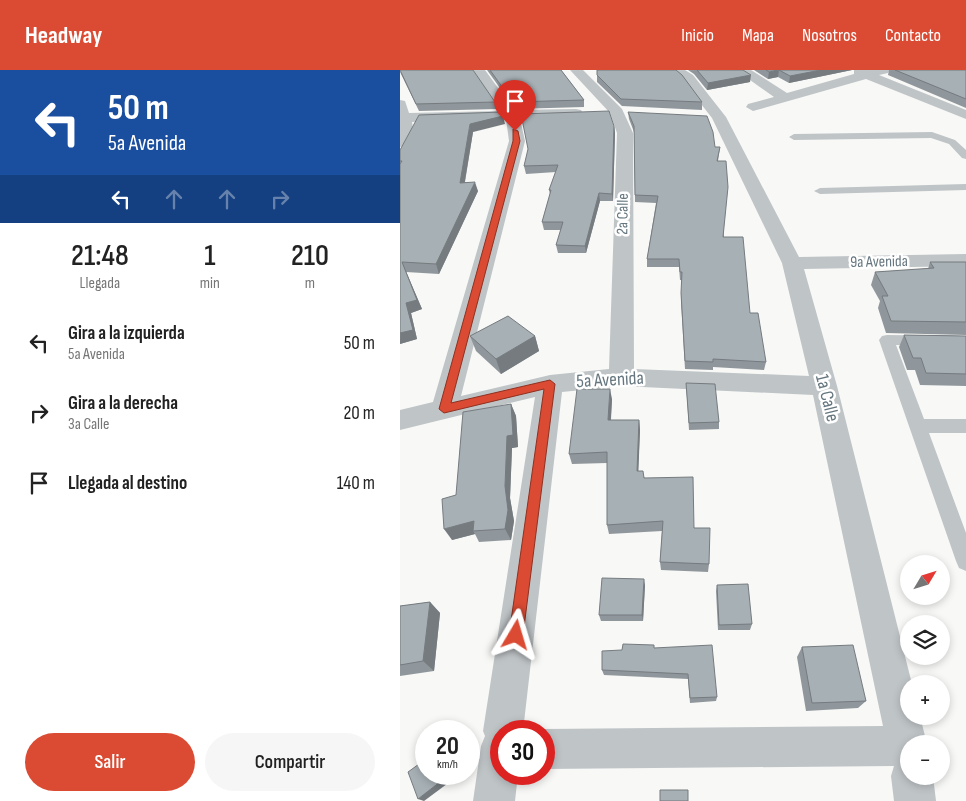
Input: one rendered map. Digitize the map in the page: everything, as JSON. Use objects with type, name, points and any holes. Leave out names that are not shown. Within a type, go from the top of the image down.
[{"type":"street","points":[[444,409],[517,141],[514,121],[479,70]]},
{"type":"street","name":"2a Calle","points":[[576,70],[617,112],[625,133],[622,377]]},
{"type":"street","name":"1a Calle","points":[[677,70],[688,78],[792,263],[824,386],[904,735]]},
{"type":"street","points":[[742,70],[786,98]]},
{"type":"street","points":[[753,107],[860,73],[884,70]]},
{"type":"street","points":[[860,73],[966,115]]},
{"type":"street","points":[[400,142],[406,129],[401,113],[636,113]]},
{"type":"street","name":"9a Avenida","points":[[792,263],[966,260]]},
{"type":"street","name":"5a Avenida","points":[[400,420],[550,384],[622,377],[824,386]]},
{"type":"street","points":[[504,720],[550,384]]},
{"type":"street","points":[[555,748],[900,759]]},
{"type":"street","points":[[494,801],[496,785]]},
{"type":"street","name":"1a Calle","points":[[913,785],[915,801]]},
{"type":"lane","points":[[794,137],[932,135],[952,142],[966,156]]},
{"type":"lane","points":[[820,191],[966,187]]},
{"type":"lane","points":[[964,551],[887,340],[966,341]]},
{"type":"lane","points":[[918,426],[966,426]]},
{"type":"building","points":[[400,70],[473,70],[495,102],[416,104]]},
{"type":"building","points":[[490,70],[561,70],[584,100],[513,102]]},
{"type":"building","points":[[597,70],[676,70],[682,75],[702,102],[621,99],[597,75]]},
{"type":"building","points":[[697,70],[743,70],[751,75],[708,83]]},
{"type":"building","points":[[779,70],[821,70],[790,76]]},
{"type":"building","points":[[895,70],[966,70],[966,99]]},
{"type":"building","points":[[609,111],[614,126],[612,194],[599,193],[585,246],[556,245],[563,222],[542,222],[551,190],[549,190],[558,165],[524,166],[528,149],[521,114]]},
{"type":"building","points":[[502,112],[503,116],[470,124],[460,183],[475,182],[436,264],[402,262],[417,300],[406,303],[413,330],[400,333],[400,164],[402,161],[400,161],[400,150],[419,115]]},
{"type":"building","points":[[628,112],[707,116],[713,132],[715,147],[720,147],[717,161],[726,161],[728,187],[723,237],[743,237],[750,313],[758,313],[766,362],[713,359],[713,362],[685,361],[681,293],[682,272],[680,272],[679,259],[647,259],[658,196],[635,195],[634,126]]},
{"type":"building","points":[[930,262],[966,262],[966,322],[891,321],[882,296],[888,296],[875,272],[934,268]]},
{"type":"building","points":[[508,316],[535,336],[496,359],[470,336]]},
{"type":"building","points":[[904,335],[966,336],[966,374],[926,373],[921,358],[913,358]]},
{"type":"building","points":[[686,383],[715,384],[719,422],[689,423]]},
{"type":"building","points":[[577,389],[610,389],[608,420],[639,420],[637,471],[643,471],[644,478],[693,477],[694,528],[710,528],[709,564],[660,562],[663,521],[607,525],[607,452],[569,454]]},
{"type":"building","points":[[511,404],[513,435],[507,436],[505,486],[508,510],[505,529],[473,531],[474,521],[444,529],[442,499],[456,495],[463,412]]},
{"type":"building","points":[[602,578],[644,579],[642,615],[599,615]]},
{"type":"building","points":[[748,584],[752,624],[719,625],[717,585]]},
{"type":"building","points":[[430,602],[423,661],[400,665],[400,606]]},
{"type":"building","points":[[623,644],[654,645],[654,648],[712,645],[717,697],[690,698],[688,674],[602,670],[602,651],[622,650]]},
{"type":"building","points":[[853,645],[866,701],[812,703],[802,647]]},
{"type":"building","points":[[415,767],[415,785],[436,785],[418,799],[408,772]]},
{"type":"building","points":[[660,790],[688,790],[688,801],[660,801]]},
{"type":"route","points":[[515,131],[517,141],[444,409],[550,384],[516,635]]}]
